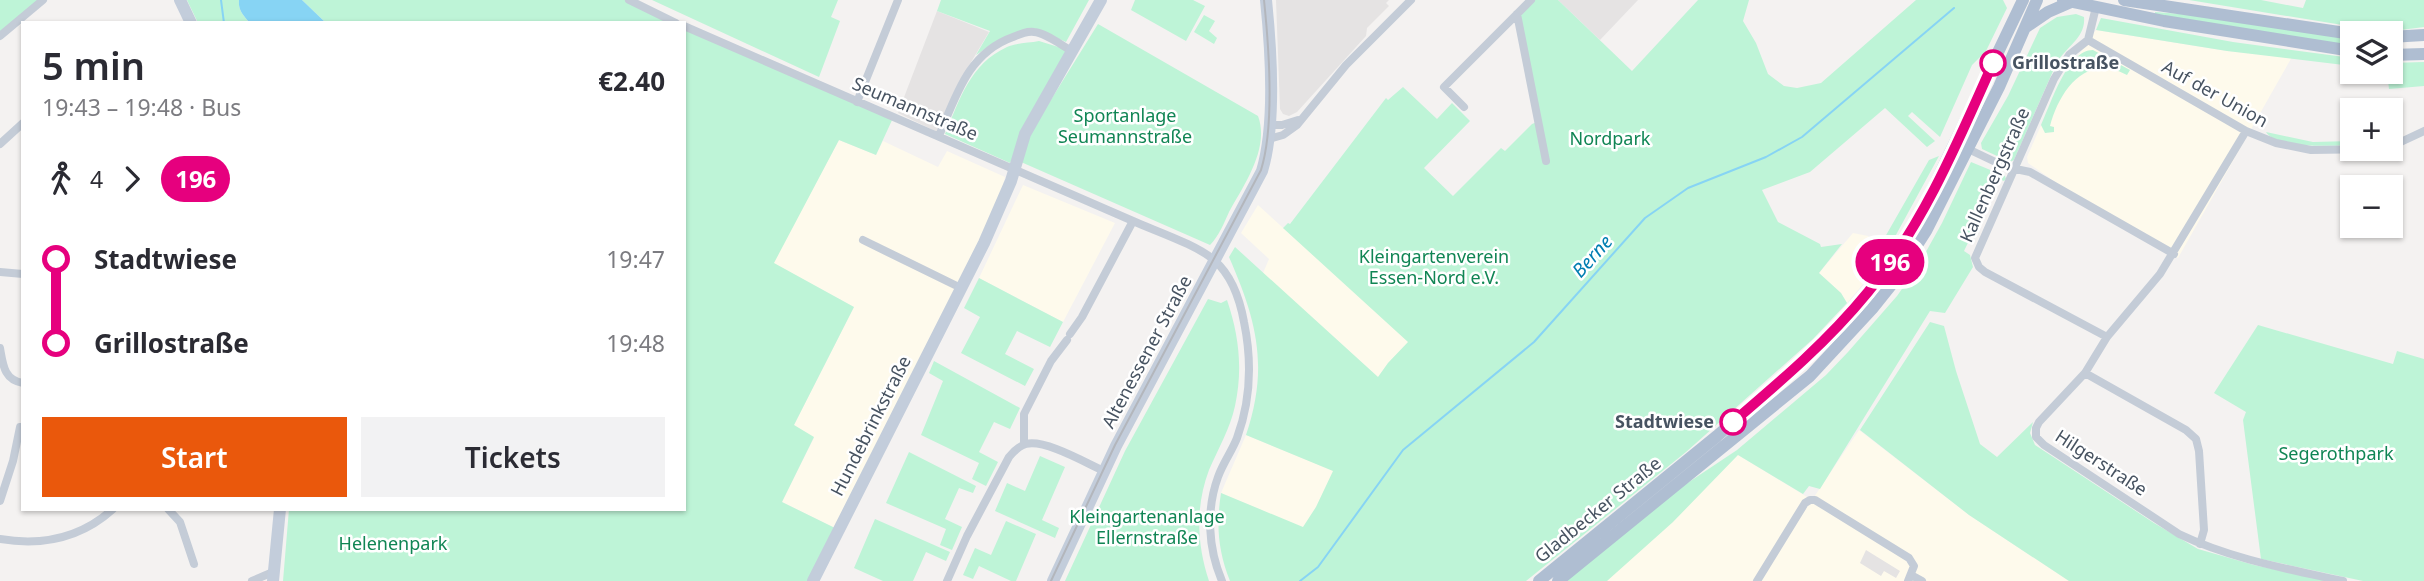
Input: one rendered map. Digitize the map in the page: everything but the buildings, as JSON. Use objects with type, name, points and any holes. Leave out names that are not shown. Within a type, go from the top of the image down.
[{"type":"main road","points":[[2010,0],[2016,14]]},
{"type":"main road","name":"Gladbecker Straße","points":[[1539,581],[1717,436],[1822,344],[1870,290],[1894,257],[1924,207],[2023,0]]},
{"type":"main road","name":"Gladbecker Straße","points":[[1558,581],[1810,376],[1892,284],[1926,231],[1968,149],[2036,0]]},
{"type":"main road","points":[[2124,0],[2340,32]]},
{"type":"main road","points":[[2025,27],[2067,1],[2164,21],[2340,49]]},
{"type":"main road","points":[[2403,36],[2424,35]]},
{"type":"main road","points":[[2403,55],[2424,54]]},
{"type":"street","points":[[0,36],[43,0]]},
{"type":"street","points":[[180,0],[190,21]]},
{"type":"street","points":[[629,0],[672,21]]},
{"type":"street","points":[[857,102],[898,0]]},
{"type":"street","name":"Hundebrinkstraße","points":[[813,581],[961,288],[1015,170],[1025,134],[1101,0]]},
{"type":"street","name":"Altenessener Straße","points":[[1053,581],[1104,471],[1262,171],[1270,125],[1266,0]]},
{"type":"street","points":[[1269,139],[1283,135],[1304,117],[1346,65],[1410,0]]},
{"type":"street","points":[[1464,107],[1444,87],[1531,0]]},
{"type":"street","points":[[2088,40],[2096,7]]},
{"type":"street","points":[[1517,14],[1546,161]]},
{"type":"street","name":"Seumannstraße","points":[[686,27],[1133,221],[1215,261]]},
{"type":"street","points":[[939,136],[966,75],[979,58],[996,44],[1027,32],[1035,32],[1072,51]]},
{"type":"street","name":"Auf der Union","points":[[2088,40],[2246,131],[2276,144],[2303,149],[2340,149]]},
{"type":"street","name":"Kallenbergstraße","points":[[2088,40],[2069,55],[2054,79],[1975,258],[1979,267],[2107,337]]},
{"type":"street","points":[[1270,125],[1291,123],[1304,117]]},
{"type":"street","points":[[0,144],[21,124]]},
{"type":"street","name":"Hilgerstraße","points":[[2246,131],[2174,254],[2107,337],[2085,373],[2039,422],[2035,433],[2038,441],[2179,534],[2200,544],[2262,563],[2343,581]]},
{"type":"street","points":[[2403,141],[2424,131]]},
{"type":"street","points":[[1955,144],[2030,172],[2174,254]]},
{"type":"street","points":[[1024,444],[1024,414],[1051,361],[1082,317],[1133,221]]},
{"type":"street","points":[[863,240],[961,288]]},
{"type":"street","points":[[1215,261],[1230,279],[1238,297],[1251,363],[1249,386],[1237,438],[1218,477],[1210,510],[1212,550],[1222,581]]},
{"type":"street","points":[[0,272],[21,274]]},
{"type":"street","points":[[0,348],[7,375],[21,382]]},
{"type":"street","points":[[2085,373],[2186,430],[2196,439],[2204,530],[2200,544]]},
{"type":"street","points":[[0,501],[13,461],[20,427]]},
{"type":"street","points":[[947,581],[967,536],[1009,457],[1024,444],[1044,445],[1104,471]]},
{"type":"street","points":[[1757,581],[1805,503],[1810,500],[1815,500],[1909,558],[1913,566],[1909,578],[1922,581]]},
{"type":"street","points":[[0,539],[38,542],[57,540],[92,525],[110,511]]},
{"type":"street","points":[[170,511],[180,522],[194,564]]},
{"type":"street","points":[[252,581],[273,576],[280,511]]},
{"type":"shaded area","points":[[1276,0],[1389,0],[1386,3],[1389,6],[1367,28],[1366,36],[1297,112],[1289,116],[1283,114],[1280,109]]},
{"type":"shaded area","points":[[1558,0],[1638,0],[1600,40]]},
{"type":"shaded area","points":[[937,11],[989,32],[964,74],[937,132],[898,113]]},
{"type":"shaded area","points":[[2096,30],[2227,51],[2292,57],[2178,258],[2084,202],[2028,163],[2027,157],[2061,80]]},
{"type":"shaded area","points":[[839,140],[876,155],[883,141],[938,167],[947,151],[1005,177],[1000,196],[980,239],[835,528],[782,502],[814,438],[794,425],[854,307],[773,263]]},
{"type":"shaded area","points":[[1023,185],[1115,223],[1063,322],[979,278]]},
{"type":"shaded area","points":[[1258,205],[1409,342],[1378,377],[1263,273],[1269,259],[1241,233]]},
{"type":"shaded area","points":[[1853,233],[1868,236],[1875,243],[1882,240],[1891,244],[1870,276],[1847,303],[1841,293],[1819,273]]},
{"type":"shaded area","points":[[1859,430],[1969,515],[2069,581],[1567,581],[1737,450],[1738,455],[1812,500]]},
{"type":"shaded area","points":[[1246,435],[1334,471],[1303,528],[1221,493]]},
{"type":"shaded area","points":[[1866,550],[1900,571],[1896,578],[1884,571],[1881,576],[1860,563]]},
{"type":"green space","points":[[0,0],[40,0],[0,35]]},
{"type":"green space","points":[[187,0],[239,0],[240,10],[248,21],[197,21]]},
{"type":"green space","points":[[302,0],[626,0],[667,21],[324,21]]},
{"type":"green space","points":[[652,0],[838,0],[831,17],[840,21],[819,77]]},
{"type":"green space","points":[[941,0],[1089,0],[1066,42],[1039,30],[988,47],[976,55],[990,31],[937,11]]},
{"type":"green space","points":[[1135,0],[1193,0],[1205,6],[1186,41],[1131,10]]},
{"type":"green space","points":[[1531,0],[1558,0],[1632,71],[1698,0],[1749,0],[1743,21],[1756,43],[1768,74],[1784,86],[1797,88],[1821,83],[1916,0],[2003,0],[2007,8],[1986,51],[1972,65],[1940,137],[1912,112],[1908,116],[1935,141],[1927,147],[1885,108],[1810,172],[1762,190],[1778,222],[1821,247],[1842,244],[1819,273],[1841,293],[1847,303],[1813,339],[1686,452],[1526,581],[1230,581],[1219,538],[1221,493],[1303,527],[1333,471],[1246,435],[1257,388],[1257,344],[1247,302],[1229,257],[1235,247],[1378,377],[1408,342],[1283,228],[1290,224],[1386,98],[1388,100],[1403,87],[1437,119],[1452,103],[1470,121],[1424,168],[1453,196],[1501,148],[1505,151],[1537,122],[1518,15]]},
{"type":"green space","points":[[2189,0],[2261,0],[2303,8],[2306,0],[2424,0],[2424,27],[2403,30],[2403,21],[2340,21],[2340,25]]},
{"type":"green space","points":[[2155,12],[2208,16],[2340,36],[2340,45],[2155,15]]},
{"type":"green space","points":[[2076,14],[2084,17],[2082,30],[2057,62],[2014,160],[2010,162],[1982,149],[1981,143],[2008,96],[2040,28],[2057,17]]},
{"type":"green space","points":[[1204,15],[1215,21],[1209,31],[1217,38],[1214,44],[1194,32]]},
{"type":"green space","points":[[2101,18],[2233,42],[2340,56],[2340,65],[2227,51],[2096,30]]},
{"type":"green space","name":"Sportanlage Seumannstraße","points":[[1098,24],[1258,116],[1261,141],[1254,166],[1210,245],[1021,162],[1029,135]]},
{"type":"green space","name":"Helenenpark","points":[[686,30],[893,118],[876,155],[839,140],[774,263],[854,307],[794,425],[814,437],[782,502],[835,528],[811,581],[283,581],[289,511],[686,511]]},
{"type":"green space","points":[[1039,41],[1068,50],[1010,163],[945,134],[968,84],[984,63],[1007,47]]},
{"type":"green space","points":[[2093,50],[2130,70],[2127,75],[2112,69],[2099,68],[2076,79],[2067,89],[2054,113],[2050,126],[2054,127],[2054,132],[2045,133],[2041,125],[2061,80],[2075,59],[2084,52]]},
{"type":"green space","points":[[2424,62],[2424,86],[2389,89],[2388,84],[2403,84],[2403,63]]},
{"type":"green space","points":[[2266,132],[2313,142],[2340,141],[2340,145],[2292,144]]},
{"type":"green space","points":[[1939,156],[1891,244],[1885,237],[1929,160]]},
{"type":"green space","points":[[1971,162],[2005,176],[2006,179],[1999,179],[1964,251],[1970,255],[1973,267],[1945,313],[1930,311],[1820,489],[1809,486],[1803,494],[1738,455],[1673,522],[1607,581],[1560,581],[1656,504],[1737,450],[1826,375],[1897,296],[1918,266]]},
{"type":"green space","points":[[979,278],[1063,322],[1050,347],[1017,331],[1005,354],[1034,369],[1025,386],[961,353],[980,317],[964,308]]},
{"type":"green space","name":"Kleingartenanlage Ellernstraße","points":[[1208,299],[1221,303],[1227,300],[1237,339],[1239,365],[1233,414],[1209,470],[1201,498],[1200,540],[1209,581],[1065,581],[1125,451]]},
{"type":"green space","points":[[1930,322],[1944,326],[1980,444],[1997,457],[2033,422],[2030,433],[2035,445],[2198,549],[2254,565],[2328,581],[2069,581],[1969,515],[1860,430]]},
{"type":"green space","name":"Segerothpark","points":[[2258,325],[2393,364],[2397,351],[2424,359],[2424,581],[2363,581],[2261,559],[2243,420],[2246,412],[2214,393]]},
{"type":"green space","points":[[934,361],[1020,408],[1010,429],[994,422],[979,452],[998,462],[986,486],[972,479],[979,463],[921,435],[943,381],[929,373]]},
{"type":"green space","points":[[909,452],[976,486],[973,493],[959,488],[945,519],[962,527],[952,550],[940,545],[946,529],[886,503]]},
{"type":"green space","points":[[1040,456],[1065,467],[1042,520],[1059,528],[1055,538],[995,511],[1007,483],[1025,491]]},
{"type":"green space","points":[[875,519],[950,552],[946,561],[926,552],[913,581],[883,581],[854,568]]},
{"type":"green space","points":[[1006,521],[1036,534],[1016,581],[979,566],[973,579],[963,575],[975,548],[991,555]]},
{"type":"water","points":[[239,0],[302,0],[324,21],[248,21]]},
{"type":"waterway","points":[[221,0],[224,21]]},
{"type":"waterway","name":"Berne","points":[[1300,581],[1318,567],[1403,450],[1534,342],[1645,218],[1688,188],[1766,157],[1802,137],[1954,8]]},
{"type":"tram line","points":[[1051,581],[1115,445],[1261,170],[1269,109],[1269,63],[1264,0]]},
{"type":"bus line","name":"196","points":[[1733,422],[1822,344],[1870,290],[1894,257],[1937,181],[1993,63]]},
{"type":"place","name":"Grillostraße","points":[[1993,63]]},
{"type":"place","name":"Stadtwiese","points":[[1733,422]]},
{"type":"park label","name":"Nordpark","points":[[1610,139]]},
{"type":"park label","name":"Kleingartenverein Essen-Nord e.V.","points":[[1434,267]]}]
